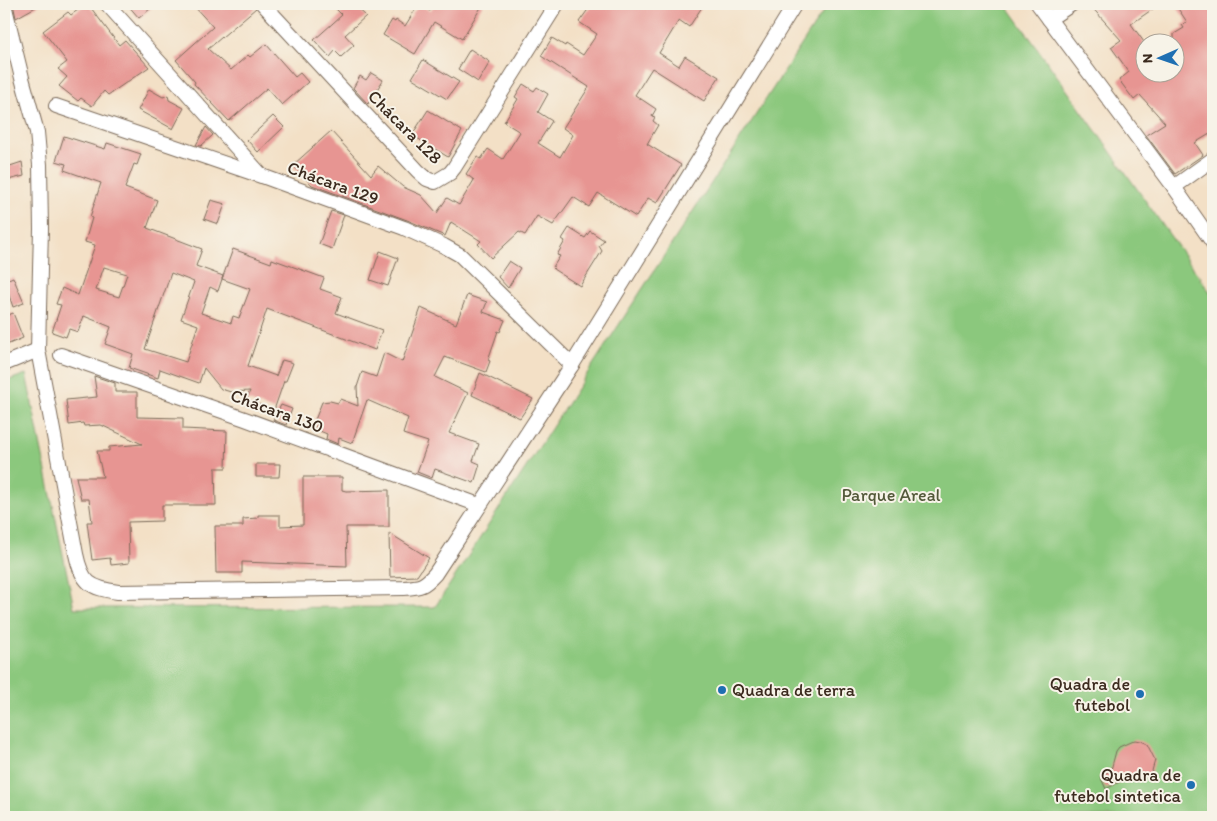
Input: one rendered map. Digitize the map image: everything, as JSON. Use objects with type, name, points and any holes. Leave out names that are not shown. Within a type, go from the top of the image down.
[{"type":"street","points":[[4,4],[37,132],[40,157],[41,229],[38,350],[79,570],[88,582],[99,589],[118,592],[419,587],[426,584],[435,574],[572,365],[795,4]]},
{"type":"street","name":"Chácara 129","points":[[107,4],[262,176],[404,228],[460,255],[572,365]]},
{"type":"street","name":"Chácara 128","points":[[263,4],[418,171],[427,179],[435,182],[450,173],[454,168],[556,4]]},
{"type":"street","points":[[1038,4],[1174,187],[1213,243]]},
{"type":"street","points":[[1049,19],[1072,4]]},
{"type":"street","points":[[56,106],[262,176]]},
{"type":"street","points":[[1174,187],[1213,159]]},
{"type":"street","points":[[4,364],[38,350]]},
{"type":"street","name":"Chácara 130","points":[[61,355],[246,419],[479,505]]},
{"type":"green space","name":"Parque Areal","points":[[828,4],[1006,4],[1213,296],[1213,814],[1208,817],[4,817],[4,382],[26,374],[74,608],[435,607]]},
{"type":"building","points":[[13,4],[41,4],[16,18]]},
{"type":"building","points":[[88,4],[119,45],[125,40],[149,67],[108,95],[104,91],[92,106],[81,98],[78,101],[59,86],[67,77],[58,69],[67,62],[43,31],[68,12],[71,15]]},
{"type":"building","points":[[127,4],[156,4],[139,18]]},
{"type":"building","points":[[192,4],[254,4],[256,8],[208,49],[231,70],[248,55],[250,57],[266,44],[295,77],[300,73],[308,82],[282,105],[267,88],[229,121],[194,84],[195,82],[176,60],[213,27]]},
{"type":"building","points":[[331,4],[353,4],[366,16],[345,35],[354,45],[341,57],[335,51],[330,57],[314,40],[342,15]]},
{"type":"building","points":[[419,4],[430,11],[435,4],[483,4],[462,39],[434,22],[415,54],[383,35],[392,20],[395,22],[396,20],[405,26]]},
{"type":"building","points":[[592,4],[704,4],[689,27],[679,20],[659,53],[679,66],[685,56],[719,77],[704,101],[652,68],[635,95],[656,109],[652,116],[655,117],[653,121],[658,125],[647,144],[681,165],[657,203],[648,198],[636,217],[598,193],[589,207],[573,197],[553,225],[537,216],[525,235],[519,232],[491,258],[478,244],[481,241],[451,222],[445,236],[312,185],[293,165],[331,131],[371,175],[378,166],[403,187],[421,195],[437,213],[447,198],[459,205],[474,180],[466,174],[477,157],[481,159],[488,149],[503,159],[520,132],[504,122],[518,99],[515,97],[523,84],[534,91],[537,87],[548,94],[538,112],[552,121],[538,143],[560,157],[573,135],[563,128],[589,87],[541,56],[552,38],[583,55],[597,34],[579,22]]},
{"type":"building","points":[[1089,4],[1160,4],[1131,24],[1137,32],[1134,32],[1134,82],[1184,82],[1184,32],[1177,32],[1184,28],[1182,25],[1187,22],[1175,4],[1210,4],[1213,8],[1213,132],[1195,143],[1203,155],[1175,174],[1146,135],[1165,123],[1140,95],[1134,100],[1119,80],[1129,72],[1111,47],[1121,40]]},
{"type":"building","points":[[470,49],[490,62],[478,82],[458,69]]},
{"type":"building","points":[[423,60],[459,82],[447,99],[412,78]]},
{"type":"building","points":[[371,73],[383,80],[368,104],[353,88],[360,76],[366,80]]},
{"type":"building","points":[[149,89],[163,97],[168,95],[169,100],[184,108],[173,129],[138,110]]},
{"type":"building","points":[[428,110],[462,131],[448,157],[412,135]]},
{"type":"building","points":[[273,116],[284,127],[258,152],[247,140]]},
{"type":"building","points":[[206,127],[213,135],[201,146],[196,145]]},
{"type":"building","points":[[64,136],[105,149],[107,143],[141,154],[137,165],[134,164],[125,188],[157,200],[147,228],[202,249],[196,266],[223,276],[222,279],[233,249],[271,263],[272,259],[324,278],[320,289],[342,297],[336,313],[382,330],[375,350],[267,309],[248,366],[276,376],[282,360],[293,363],[286,381],[284,381],[274,410],[246,400],[250,391],[231,392],[221,389],[204,368],[199,383],[160,369],[158,378],[129,368],[133,354],[105,344],[111,327],[84,316],[78,332],[69,329],[66,337],[52,332],[61,305],[56,304],[62,288],[78,295],[95,245],[85,242],[92,218],[90,217],[101,183],[64,170],[66,164],[56,161]],"holes":[[[104,267],[127,274],[119,297],[96,290]],[[171,273],[194,282],[181,319],[198,325],[186,362],[145,349]],[[222,279],[250,289],[239,318],[233,316],[231,323],[201,313],[210,287],[218,291]]]},
{"type":"building","points":[[22,162],[24,176],[4,181],[4,168]]},
{"type":"building","points":[[211,200],[225,204],[218,224],[204,219]]},
{"type":"building","points":[[331,211],[344,215],[332,249],[319,244]]},
{"type":"building","points":[[569,228],[585,238],[590,231],[604,240],[599,246],[602,251],[580,286],[553,269],[560,256],[557,255],[565,241],[562,239]]},
{"type":"building","points":[[380,251],[398,258],[388,286],[370,280]]},
{"type":"building","points":[[509,261],[520,268],[508,288],[498,277]]},
{"type":"building","points":[[13,277],[24,303],[13,307],[4,281]]},
{"type":"building","points":[[467,295],[487,302],[483,312],[505,320],[500,332],[498,331],[486,372],[445,357],[435,377],[468,393],[449,433],[479,444],[473,461],[480,464],[474,483],[435,469],[432,478],[417,472],[428,442],[403,434],[408,418],[367,400],[352,443],[339,438],[338,444],[326,439],[327,434],[315,429],[317,424],[315,420],[322,402],[338,403],[340,399],[358,406],[357,387],[362,372],[376,377],[384,353],[402,362],[421,308],[456,324]]},
{"type":"building","points":[[13,313],[23,338],[4,346],[4,317]]},
{"type":"building","points":[[480,373],[533,399],[520,418],[472,395]]},
{"type":"building","points":[[94,376],[115,383],[115,392],[137,392],[137,417],[183,418],[183,429],[227,431],[226,468],[215,468],[216,505],[162,505],[162,521],[128,522],[129,563],[111,565],[110,558],[92,560],[87,522],[92,522],[89,499],[81,499],[76,477],[103,477],[97,451],[109,451],[109,447],[142,444],[101,425],[84,426],[83,423],[69,425],[66,400],[97,397]]},
{"type":"building","points":[[281,405],[292,409],[286,425],[273,420]]},
{"type":"building","points":[[256,464],[280,464],[279,477],[256,477]]},
{"type":"building","points":[[303,477],[342,477],[342,490],[346,491],[389,490],[389,527],[346,527],[347,566],[242,562],[242,573],[216,573],[215,526],[243,526],[243,519],[258,518],[258,515],[280,515],[280,526],[303,525]]},
{"type":"building","points":[[389,533],[429,558],[417,576],[390,577]]},
{"type":"building","points":[[1135,740],[1147,744],[1155,760],[1150,775],[1135,781],[1125,779],[1106,789],[1100,776],[1111,770],[1116,751],[1119,747]]},
{"type":"place","name":"Quadra de terra","points":[[722,690]]},
{"type":"place","name":"Quadra de futebol","points":[[1140,694]]},
{"type":"place","name":"Quadra de futebol sintetica","points":[[1191,785]]}]
